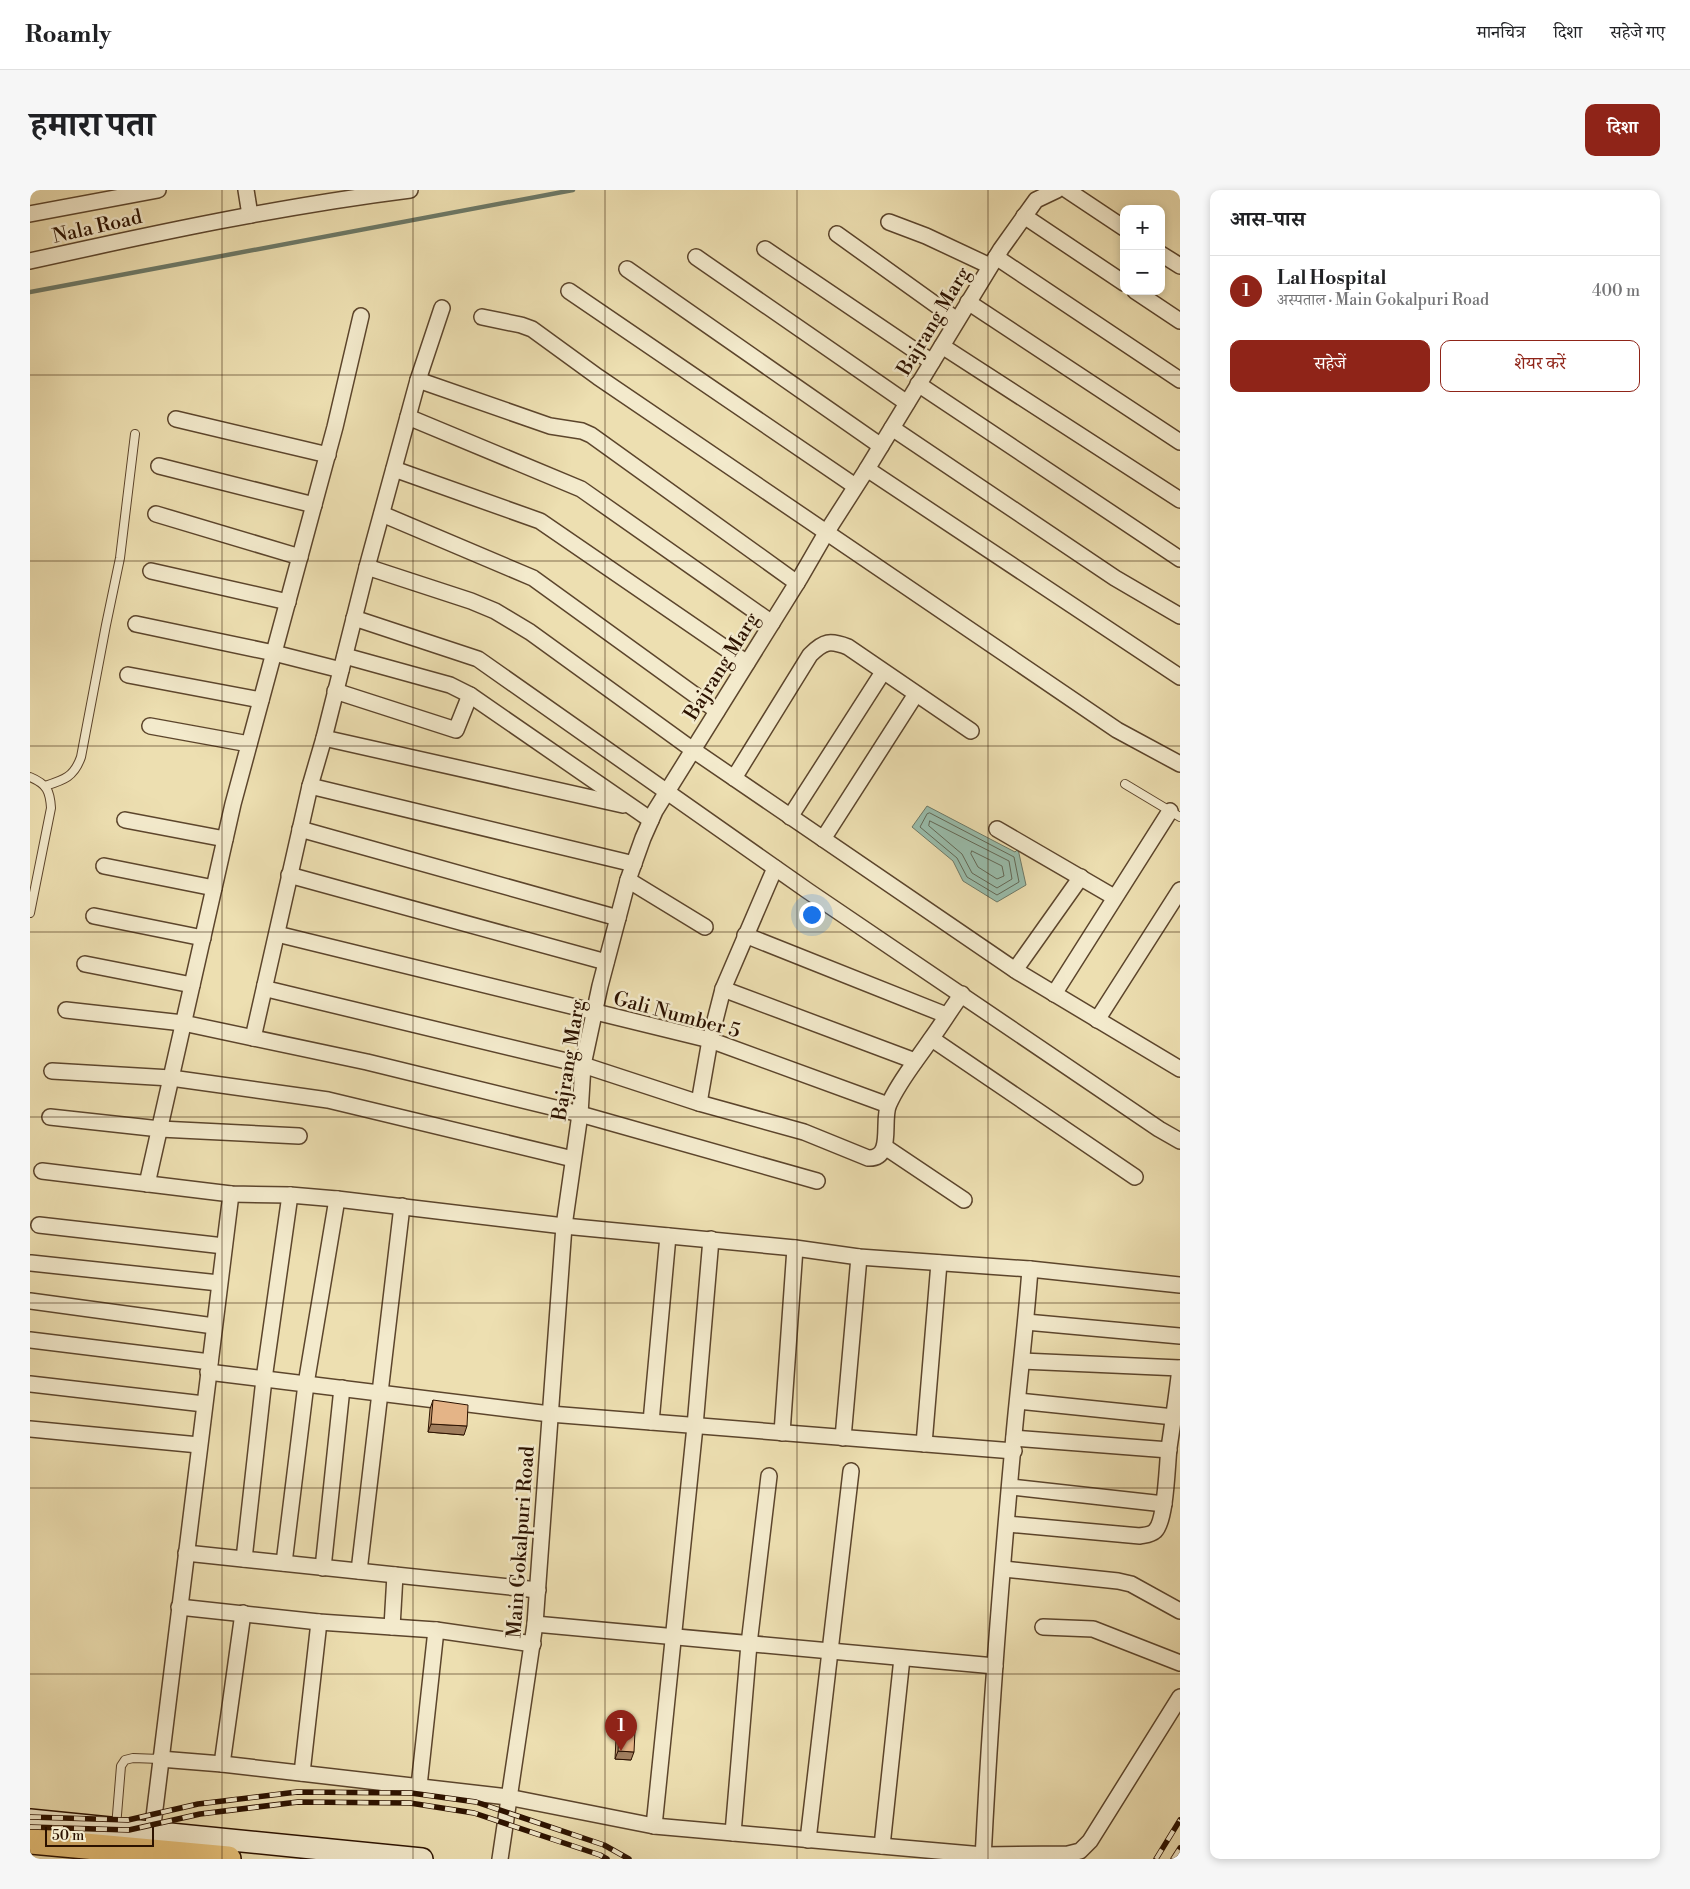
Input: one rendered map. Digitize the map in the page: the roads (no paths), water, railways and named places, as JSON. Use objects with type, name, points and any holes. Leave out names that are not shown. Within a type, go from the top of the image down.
[{"type":"highway","points":[[30,1841],[228,1859]]},
{"type":"main road","points":[[30,1820],[422,1859]]},
{"type":"street","points":[[30,214],[158,190]]},
{"type":"street","points":[[246,190],[250,215]]},
{"type":"street","name":"Nala Road","points":[[30,261],[158,232],[355,197],[410,190]]},
{"type":"street","name":"Bajrang Marg","points":[[564,1226],[580,1114],[583,1066],[594,1013],[628,880],[651,820],[993,262],[1036,200],[1057,190]]},
{"type":"street","points":[[1067,190],[1120,225]]},
{"type":"street","points":[[1024,216],[1120,281]]},
{"type":"street","points":[[889,222],[993,262],[1180,380]]},
{"type":"street","points":[[837,234],[957,320]]},
{"type":"street","points":[[765,249],[932,362]]},
{"type":"street","points":[[696,257],[907,403]]},
{"type":"street","points":[[1165,257],[1180,266]]},
{"type":"street","points":[[627,269],[881,446]]},
{"type":"street","points":[[569,291],[856,486]]},
{"type":"street","points":[[1141,295],[1180,322]]},
{"type":"street","points":[[968,302],[1180,442]]},
{"type":"street","points":[[253,1038],[310,786],[418,380],[442,308]]},
{"type":"street","points":[[147,1184],[225,839],[328,455],[361,316]]},
{"type":"street","points":[[482,317],[522,325],[532,329],[607,383],[1117,730],[1180,764]]},
{"type":"street","points":[[942,346],[1180,500]]},
{"type":"street","points":[[418,380],[550,426],[582,431],[591,435],[797,583]]},
{"type":"street","points":[[918,384],[1180,558]]},
{"type":"street","points":[[408,418],[582,489],[772,623]]},
{"type":"street","points":[[176,419],[328,455]]},
{"type":"street","points":[[892,428],[1114,578],[1180,616]]},
{"type":"street","points":[[159,466],[314,505]]},
{"type":"street","points":[[867,469],[1180,676]]},
{"type":"street","points":[[394,470],[540,522],[747,663]]},
{"type":"street","points":[[156,514],[300,557]]},
{"type":"street","points":[[382,514],[533,578],[717,711]]},
{"type":"street","points":[[367,567],[428,586],[495,611],[530,632],[693,750],[1016,970],[1180,1069]]},
{"type":"street","points":[[151,571],[288,602]]},
{"type":"street","points":[[354,618],[478,659],[775,868],[1159,1129],[1180,1141]]},
{"type":"street","points":[[136,624],[274,653],[343,663],[450,685],[470,695],[651,820]]},
{"type":"street","points":[[734,778],[810,655],[818,646],[828,642],[848,647],[971,731]]},
{"type":"street","points":[[790,816],[884,672]]},
{"type":"street","points":[[128,675],[262,700]]},
{"type":"street","points":[[335,691],[456,730],[470,695]]},
{"type":"street","points":[[823,839],[916,694]]},
{"type":"street","points":[[150,726],[249,744]]},
{"type":"street","points":[[324,738],[630,806]]},
{"type":"street","points":[[310,786],[634,864]]},
{"type":"street","points":[[1054,994],[1114,897],[1175,814]]},
{"type":"street","points":[[126,820],[225,839]]},
{"type":"street","points":[[300,829],[618,918]]},
{"type":"street","points":[[997,829],[1114,897]]},
{"type":"street","points":[[104,866],[214,888]]},
{"type":"street","points":[[699,1103],[710,1040],[723,989],[775,868]]},
{"type":"street","points":[[289,875],[606,962]]},
{"type":"street","points":[[1016,970],[1081,877]]},
{"type":"street","points":[[628,880],[705,927]]},
{"type":"street","points":[[1097,1020],[1180,890]]},
{"type":"street","points":[[94,916],[203,938]]},
{"type":"street","name":"Gali Number 5","points":[[277,934],[710,1040],[888,1105]]},
{"type":"street","points":[[745,935],[946,1015]]},
{"type":"street","points":[[85,964],[192,985]]},
{"type":"street","points":[[265,985],[267,989],[274,992],[583,1066],[699,1103],[804,1132],[868,1158],[875,1158],[881,1155],[885,1147],[888,1105],[915,1061],[962,994]]},
{"type":"street","points":[[723,989],[915,1061]]},
{"type":"street","points":[[66,1010],[184,1023],[367,1062],[580,1114],[818,1181]]},
{"type":"street","points":[[932,1039],[1135,1177]]},
{"type":"street","points":[[52,1071],[171,1078],[328,1100],[573,1159]]},
{"type":"street","points":[[50,1117],[160,1129],[299,1136]]},
{"type":"street","points":[[885,1147],[964,1200]]},
{"type":"street","points":[[42,1171],[230,1194],[290,1195],[337,1199],[564,1226],[795,1248],[859,1257],[1030,1269],[1180,1285]]},
{"type":"street","points":[[152,1832],[230,1194]]},
{"type":"street","points":[[244,1559],[264,1379],[290,1195]]},
{"type":"street","points":[[284,1563],[306,1384],[337,1199]]},
{"type":"street","points":[[359,1571],[402,1206]]},
{"type":"street","points":[[39,1225],[224,1246]]},
{"type":"street","name":"Main Gokalpuri Road","points":[[500,1859],[533,1644],[564,1226]]},
{"type":"street","points":[[651,1422],[668,1236]]},
{"type":"street","points":[[654,1826],[695,1426],[711,1240]]},
{"type":"street","points":[[782,1433],[795,1248]]},
{"type":"street","points":[[843,1438],[859,1257]]},
{"type":"street","points":[[31,1263],[220,1283]]},
{"type":"street","points":[[924,1444],[939,1263]]},
{"type":"street","points":[[983,1857],[995,1666],[1030,1269]]},
{"type":"street","points":[[30,1301],[214,1326]]},
{"type":"street","points":[[1026,1322],[1180,1336]]},
{"type":"street","points":[[30,1340],[209,1367],[264,1379],[550,1414],[924,1444],[1014,1444],[1169,1450]]},
{"type":"street","points":[[1007,1524],[1146,1535],[1155,1531],[1164,1504],[1180,1368],[1022,1361]]},
{"type":"street","points":[[30,1384],[204,1404]]},
{"type":"street","points":[[323,1568],[342,1388]]},
{"type":"street","points":[[1018,1401],[1174,1417]]},
{"type":"street","points":[[30,1429],[199,1446]]},
{"type":"street","points":[[808,1840],[851,1471]]},
{"type":"street","points":[[733,1833],[749,1644],[769,1476]]},
{"type":"street","points":[[1011,1487],[1164,1504]]},
{"type":"street","points":[[186,1553],[538,1590]]},
{"type":"street","points":[[1004,1570],[1118,1580],[1131,1584],[1180,1611]]},
{"type":"street","points":[[392,1627],[395,1575]]},
{"type":"street","points":[[179,1608],[319,1622],[436,1630],[533,1644]]},
{"type":"street","points":[[222,1764],[243,1613]]},
{"type":"street","points":[[302,1773],[319,1622]]},
{"type":"street","points":[[535,1624],[995,1666]]},
{"type":"street","points":[[1043,1627],[1093,1629],[1180,1663]]},
{"type":"street","points":[[419,1786],[436,1630]]},
{"type":"street","points":[[882,1846],[902,1658]]},
{"type":"street","points":[[160,1759],[222,1764],[508,1797],[654,1826],[983,1857],[1068,1854],[1080,1851],[1090,1841],[1180,1697]]},
{"type":"lane","points":[[45,786],[63,780],[70,775],[77,768],[81,757],[120,558],[135,434]]},
{"type":"lane","points":[[30,778],[45,786],[50,795],[51,808],[30,913]]},
{"type":"lane","points":[[1125,784],[1175,814]]},
{"type":"lane","points":[[116,1829],[121,1766],[125,1760],[133,1758],[160,1759]]},
{"type":"water","points":[[927,806],[1015,852],[1018,849],[1026,885],[997,902],[963,881],[953,861],[912,827]]},
{"type":"waterway","points":[[30,292],[573,190]]},
{"type":"railway","points":[[30,1817],[128,1820],[198,1804],[297,1792],[411,1793],[476,1802],[604,1845],[629,1859]]},
{"type":"railway","points":[[30,1827],[129,1830],[200,1814],[298,1802],[410,1803],[474,1813],[607,1859]]},
{"type":"railway","points":[[1156,1859],[1180,1820]]},
{"type":"railway","points":[[1173,1859],[1180,1848]]},
{"type":"place","name":"Lal Hospital","points":[[621,1751]]}]
